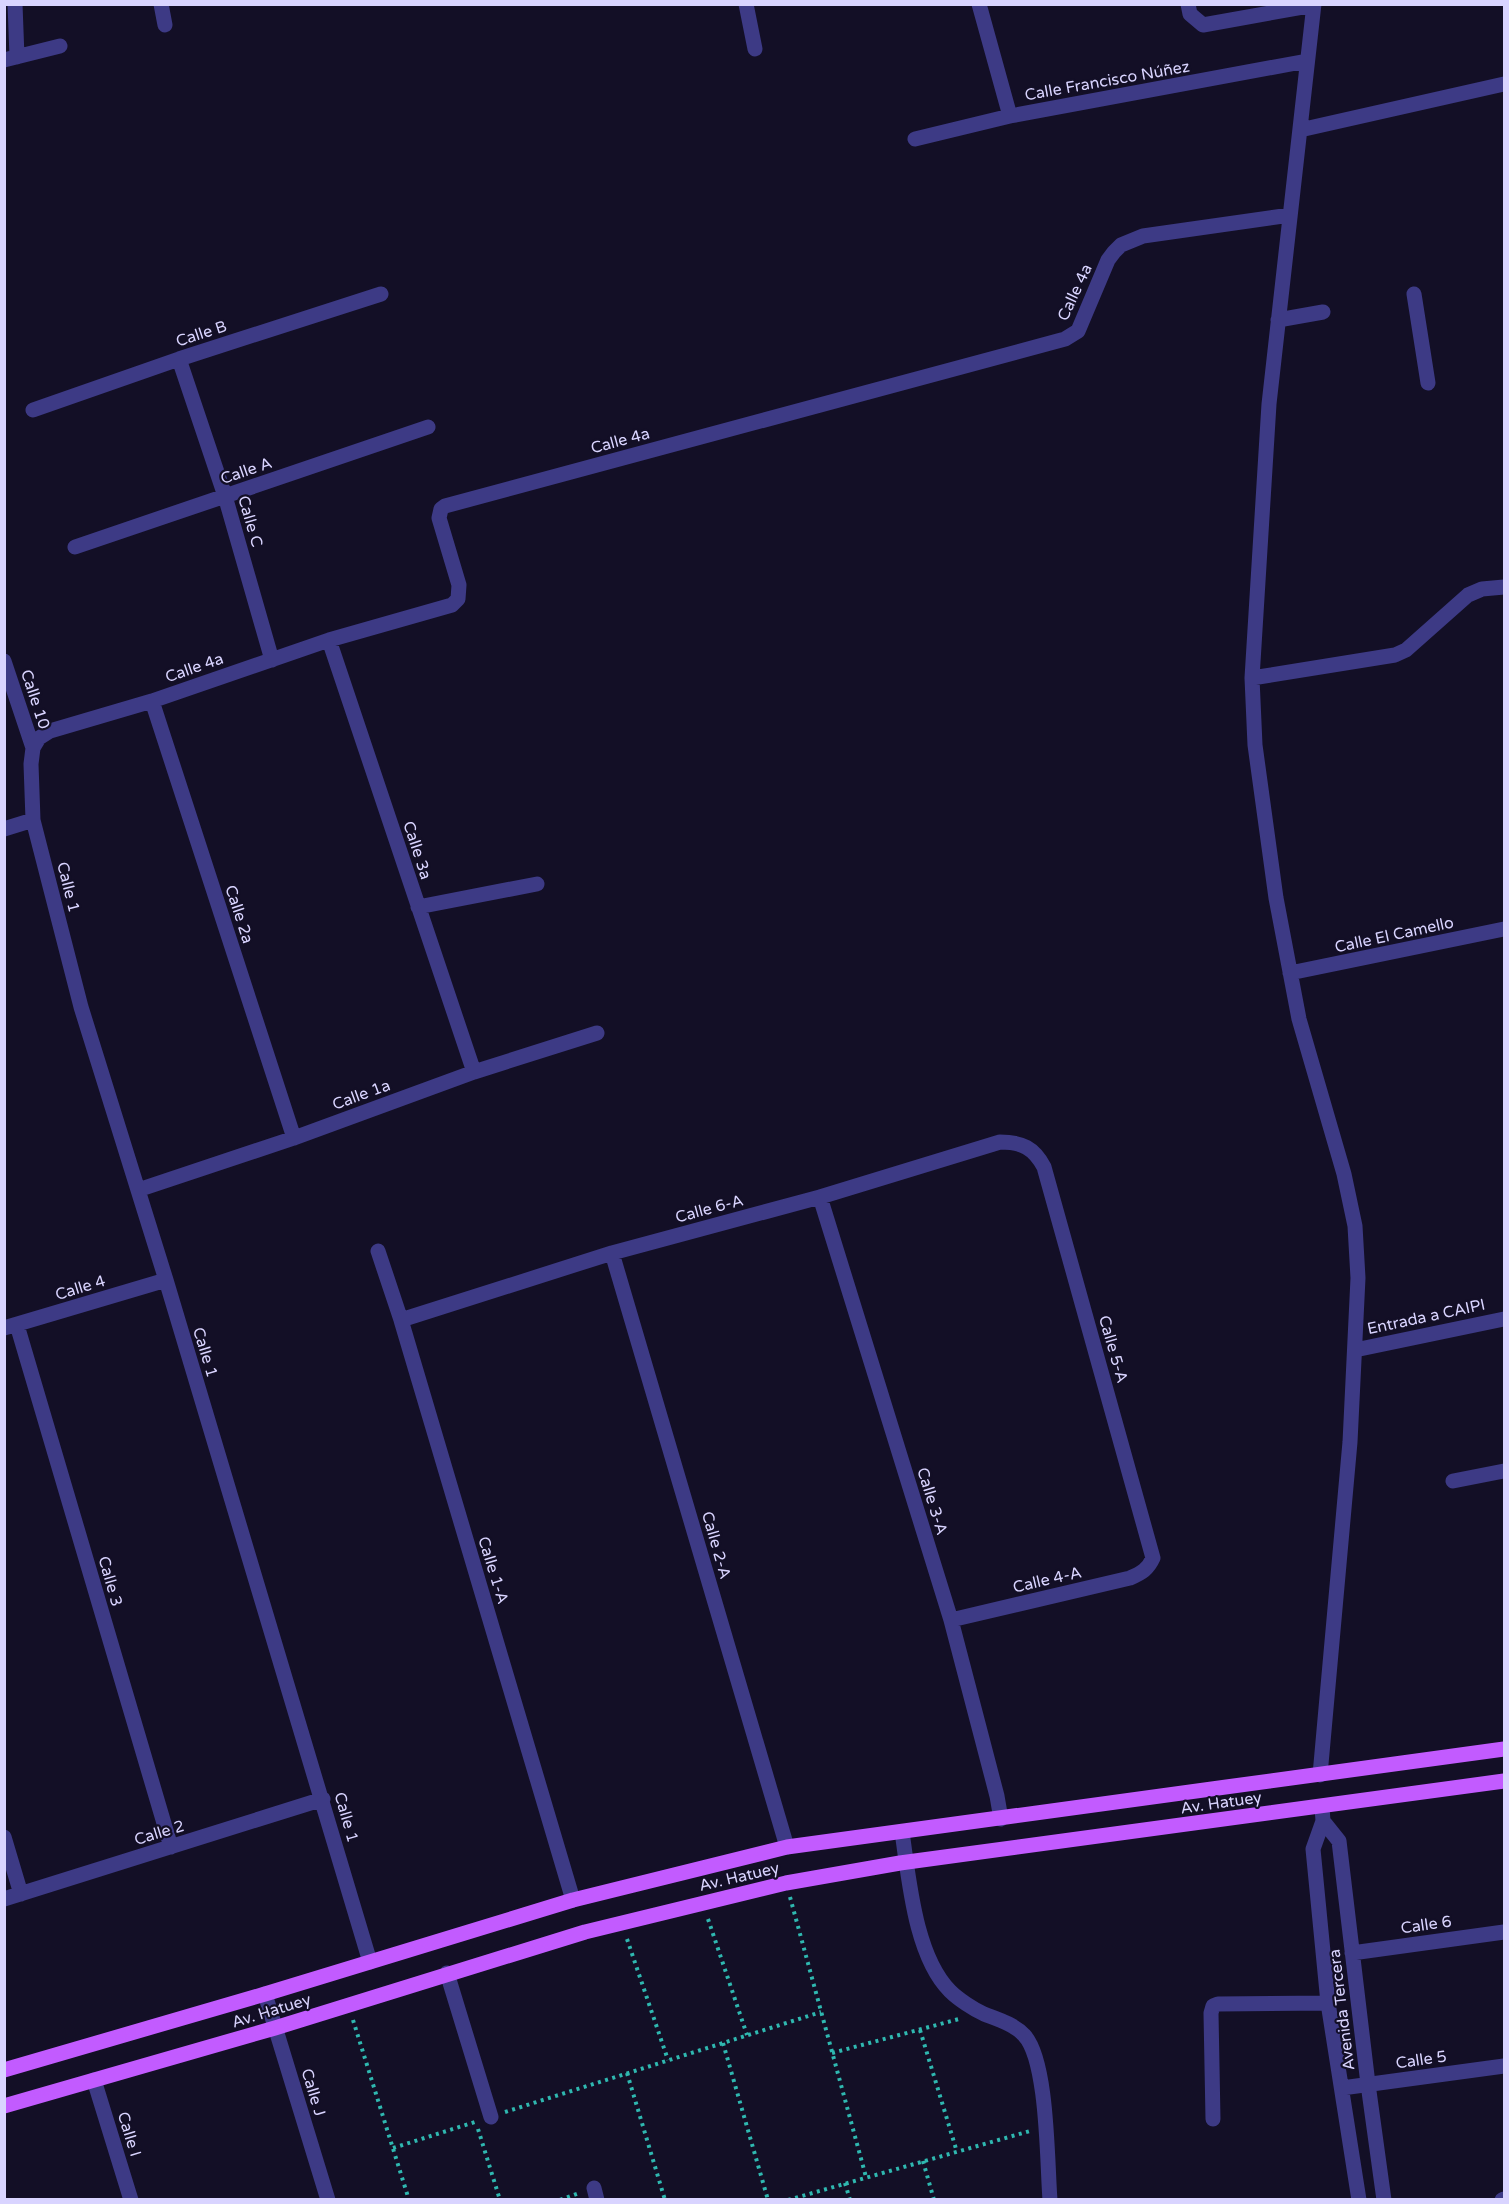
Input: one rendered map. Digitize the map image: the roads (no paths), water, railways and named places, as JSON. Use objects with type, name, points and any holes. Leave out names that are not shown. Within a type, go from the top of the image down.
[{"type":"main road","name":"Av. Hatuey","points":[[4,2070],[265,1994],[573,1900],[787,1847],[1504,1749]]},
{"type":"main road","name":"Av. Hatuey","points":[[4,2106],[275,2028],[447,1973],[621,1923],[786,1883],[906,1863],[1322,1814],[1504,1781]]},
{"type":"street","points":[[15,4],[11,58],[60,46]]},
{"type":"street","points":[[161,4],[165,25]]},
{"type":"street","points":[[746,4],[755,48]]},
{"type":"street","points":[[980,4],[1010,116]]},
{"type":"street","points":[[1188,4],[1190,14],[1203,26],[1314,5],[1269,404],[1252,678],[1255,745],[1276,898],[1290,973],[1299,1019],[1344,1174],[1355,1226],[1358,1278],[1350,1442],[1320,1775]]},
{"type":"street","name":"Calle Francisco Núñez","points":[[915,139],[1010,116],[1307,62]]},
{"type":"street","points":[[1300,130],[1504,84]]},
{"type":"street","name":"Calle 4a","points":[[33,748],[39,738],[50,731],[152,701],[329,640],[445,609],[452,605],[458,599],[459,585],[439,518],[441,509],[445,506],[1065,339],[1078,331],[1108,260],[1121,245],[1143,236],[1290,215]]},
{"type":"street","name":"Calle B","points":[[33,410],[179,359],[381,294]]},
{"type":"street","points":[[1414,294],[1428,383]]},
{"type":"street","points":[[1278,320],[1323,312]]},
{"type":"street","name":"Calle C","points":[[179,359],[225,496],[272,660]]},
{"type":"street","name":"Calle A","points":[[75,547],[428,427]]},
{"type":"street","points":[[1252,678],[1395,655],[1406,650],[1468,594],[1482,589],[1504,587]]},
{"type":"street","name":"Calle 3a","points":[[329,640],[474,1072]]},
{"type":"street","name":"Calle 10","points":[[4,661],[33,748]]},
{"type":"street","name":"Calle 2a","points":[[152,701],[294,1138]]},
{"type":"street","name":"Calle 1","points":[[33,748],[31,764],[33,820],[81,1007],[166,1280],[370,1962]]},
{"type":"street","points":[[4,829],[33,820]]},
{"type":"street","points":[[418,907],[537,884]]},
{"type":"street","name":"Calle El Camello","points":[[1290,973],[1504,929]]},
{"type":"street","name":"Calle 1a","points":[[138,1190],[294,1138],[474,1072],[597,1034]]},
{"type":"street","name":"Calle 6-A","points":[[401,1320],[612,1253],[820,1197],[1000,1142],[1015,1142],[1028,1146]]},
{"type":"street","name":"Calle 5-A","points":[[1028,1146],[1038,1155],[1044,1167],[1151,1545],[1153,1558],[1149,1567]]},
{"type":"street","name":"Calle 3-A","points":[[820,1197],[951,1620],[1001,1819]]},
{"type":"street","name":"Calle 1-A","points":[[378,1251],[401,1320],[573,1900]]},
{"type":"street","name":"Calle 2-A","points":[[612,1253],[787,1847]]},
{"type":"street","name":"Calle 4","points":[[11,1326],[166,1280]]},
{"type":"street","name":"Entrada a CAIPI","points":[[1355,1350],[1504,1318]]},
{"type":"street","name":"Calle 3","points":[[11,1326],[171,1847]]},
{"type":"street","points":[[1453,1481],[1504,1472]]},
{"type":"street","name":"Calle 4-A","points":[[951,1620],[1130,1578],[1149,1567]]},
{"type":"street","name":"Calle 2","points":[[4,1899],[323,1799]]},
{"type":"street","name":"Avenida Tercera","points":[[1322,1814],[1339,1841],[1384,2199]]},
{"type":"street","name":"Avenida Tercera","points":[[1322,1814],[1313,1849],[1328,2003],[1359,2199]]},
{"type":"street","points":[[902,1832],[916,1919],[930,1962],[950,1991],[981,2012],[1007,2023],[1024,2035],[1034,2053],[1039,2072],[1050,2199]]},
{"type":"street","points":[[4,1837],[21,1894]]},
{"type":"street","name":"Calle 6","points":[[1353,1953],[1504,1932]]},
{"type":"street","points":[[447,1973],[491,2117]]},
{"type":"street","name":"Calle J","points":[[265,1994],[327,2199]]},
{"type":"street","points":[[1213,2119],[1211,2013],[1213,2006],[1218,2004],[1328,2003]]},
{"type":"street","name":"Calle 5","points":[[1342,2088],[1504,2066]]},
{"type":"street","name":"Calle I","points":[[94,2080],[131,2199]]}]
